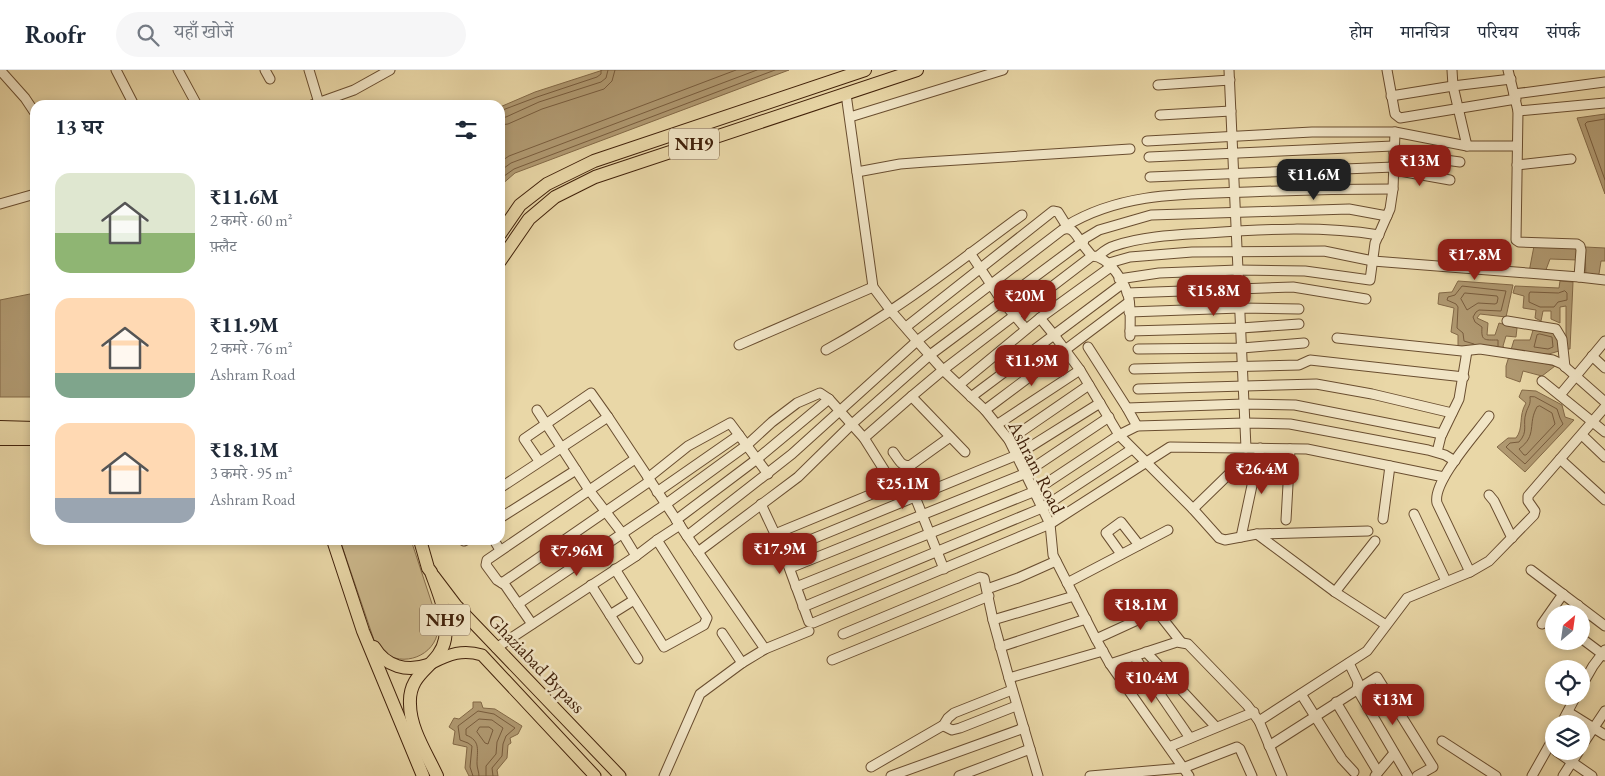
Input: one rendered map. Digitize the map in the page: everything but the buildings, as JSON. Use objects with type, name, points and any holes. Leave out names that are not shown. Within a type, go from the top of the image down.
[{"type":"highway","name":"NH9","points":[[505,227],[520,205],[547,184],[594,161],[866,70]]},
{"type":"highway","name":"NH9","points":[[505,254],[530,219],[555,197],[596,177],[917,70]]},
{"type":"highway","points":[[0,427],[30,428]]},
{"type":"highway","points":[[0,439],[30,440]]},
{"type":"highway","points":[[335,545],[363,630],[423,776]]},
{"type":"highway","name":"NH9","points":[[421,545],[445,612],[446,626],[445,641],[439,654],[429,665]]},
{"type":"highway","points":[[363,630],[377,653],[387,662],[409,669],[429,665]]},
{"type":"highway","points":[[429,665],[419,674],[412,685],[410,704],[414,726],[437,776]]},
{"type":"main road","name":"Ghaziabad Bypass","points":[[431,572],[456,605],[620,776]]},
{"type":"main road","name":"Ghaziabad Bypass","points":[[429,665],[455,652],[473,652],[482,655],[595,776]]},
{"type":"street","points":[[0,70],[30,106]]},
{"type":"street","points":[[116,70],[131,100]]},
{"type":"street","points":[[178,70],[194,100]]},
{"type":"street","points":[[309,70],[314,100]]},
{"type":"street","points":[[326,100],[354,90],[390,70]]},
{"type":"street","points":[[850,118],[1003,70]]},
{"type":"street","points":[[1229,70],[1246,448]]},
{"type":"street","points":[[1387,70],[1395,114],[1400,118],[1459,110],[1515,97],[1605,82]]},
{"type":"street","points":[[1452,70],[1453,86],[1467,146]]},
{"type":"street","points":[[1508,70],[1518,111],[1516,240],[1519,242],[1577,244],[1581,250],[1579,277]]},
{"type":"street","points":[[1158,85],[1230,80]]},
{"type":"street","points":[[1391,96],[1453,86],[1511,80]]},
{"type":"street","name":"Ashram Road","points":[[846,94],[873,287],[917,341],[943,370],[985,410],[1009,440],[1050,524],[1053,555],[1096,640],[1110,664],[1187,774]]},
{"type":"street","points":[[1518,111],[1605,103]]},
{"type":"street","points":[[1160,115],[1231,111]]},
{"type":"street","points":[[1147,141],[1312,132],[1395,132],[1467,146],[1517,146]]},
{"type":"street","points":[[972,397],[1121,281],[1141,274],[1238,270],[1305,271],[1369,280],[1371,278],[1375,243],[1390,209],[1393,188],[1395,132]]},
{"type":"street","points":[[857,172],[900,164],[1130,149]]},
{"type":"street","points":[[1149,157],[1233,153],[1393,150],[1460,162]]},
{"type":"street","points":[[1517,165],[1570,159]]},
{"type":"street","points":[[1150,177],[1394,169],[1450,180]]},
{"type":"street","points":[[687,536],[792,454],[917,341],[1062,230],[1088,214],[1147,197],[1235,192],[1393,188]]},
{"type":"street","points":[[0,204],[30,195]]},
{"type":"street","points":[[698,552],[798,477],[852,424],[930,355],[1082,242],[1086,236],[1099,230],[1151,216],[1349,209],[1387,216]]},
{"type":"street","points":[[906,327],[1053,211],[1058,212],[1067,227],[1071,229],[1084,246],[1095,256],[1110,265],[1121,281],[1127,293],[1130,333],[1299,324]]},
{"type":"street","points":[[826,350],[861,331],[891,311],[1022,215]]},
{"type":"street","points":[[864,438],[943,370],[1095,256],[1112,246],[1152,237],[1236,231],[1320,229],[1348,230],[1379,235]]},
{"type":"street","points":[[959,385],[1026,329],[1110,265],[1130,257],[1237,251],[1324,251],[1373,260],[1605,280]]},
{"type":"street","points":[[970,253],[1002,301],[1026,329]]},
{"type":"street","points":[[740,345],[873,287]]},
{"type":"street","points":[[1127,293],[1293,287],[1366,299]]},
{"type":"street","points":[[985,410],[1129,307],[1300,309]]},
{"type":"street","points":[[1040,318],[1080,370],[1119,435],[1193,509],[1219,538],[1225,540],[1257,534],[1368,531]]},
{"type":"street","points":[[1508,322],[1556,329],[1561,335],[1565,367]]},
{"type":"street","points":[[1337,338],[1467,350],[1480,349],[1553,360],[1565,367],[1605,402]]},
{"type":"street","points":[[1560,395],[1605,341]]},
{"type":"street","points":[[1138,350],[1242,348],[1304,344]]},
{"type":"street","points":[[1088,347],[1137,426]]},
{"type":"street","points":[[1437,452],[1442,434],[1459,399],[1467,350]]},
{"type":"street","points":[[1592,356],[1605,368]]},
{"type":"street","points":[[1134,369],[1299,365],[1310,360],[1464,377]]},
{"type":"street","points":[[998,424],[1080,370]]},
{"type":"street","points":[[1542,381],[1605,432]]},
{"type":"street","points":[[1138,389],[1316,384],[1372,394],[1452,413]]},
{"type":"street","points":[[1009,440],[1089,385]]},
{"type":"street","points":[[538,461],[524,439],[591,392],[765,649]]},
{"type":"street","points":[[518,604],[666,504],[747,445],[772,422],[798,403],[820,393],[840,410],[864,438],[894,484]]},
{"type":"street","points":[[912,396],[965,452]]},
{"type":"street","points":[[496,648],[636,556],[829,399]]},
{"type":"street","points":[[784,551],[1017,455],[1100,403]]},
{"type":"street","points":[[1127,408],[1283,404],[1307,406],[1442,434]]},
{"type":"street","points":[[1259,722],[1370,649],[1407,598],[1470,572],[1490,561],[1534,513],[1535,509],[1527,500],[1528,496],[1605,407]]},
{"type":"street","points":[[537,410],[589,490],[622,533],[636,556]]},
{"type":"street","points":[[1470,572],[1437,503],[1437,493],[1444,476],[1489,416]]},
{"type":"street","points":[[505,484],[538,461],[608,417]]},
{"type":"street","points":[[790,568],[1024,474],[1109,417]]},
{"type":"street","points":[[502,583],[606,511],[649,479],[688,446],[728,423],[731,424],[768,474]]},
{"type":"street","points":[[796,587],[1033,492],[1119,435],[1137,426],[1245,423],[1304,426],[1437,452],[1455,461]]},
{"type":"street","points":[[657,492],[739,435]]},
{"type":"street","points":[[1582,435],[1605,457]]},
{"type":"street","points":[[893,452],[902,464],[911,465],[950,437]]},
{"type":"street","points":[[761,504],[784,551],[803,607],[809,622],[812,623],[944,570],[1050,524],[1146,461],[1164,450],[1175,446],[1307,449],[1444,476]]},
{"type":"street","points":[[1241,537],[1260,448]]},
{"type":"street","points":[[803,607],[1042,508],[1132,449]]},
{"type":"street","points":[[1286,520],[1290,449]]},
{"type":"street","points":[[532,624],[502,583],[497,580],[486,562],[500,550],[635,459]]},
{"type":"street","points":[[1560,459],[1605,500]]},
{"type":"street","points":[[887,474],[902,464]]},
{"type":"street","points":[[1383,519],[1390,466]]},
{"type":"street","points":[[505,515],[576,470]]},
{"type":"street","points":[[1193,509],[1230,473]]},
{"type":"street","points":[[775,534],[894,484],[908,480],[944,570]]},
{"type":"street","points":[[1489,495],[1494,501],[1512,538]]},
{"type":"street","points":[[1414,514],[1446,581]]},
{"type":"street","points":[[1121,554],[1106,533],[1121,522],[1139,545]]},
{"type":"street","points":[[1067,582],[1168,530]]},
{"type":"street","points":[[1257,534],[1335,592],[1386,625]]},
{"type":"street","points":[[615,569],[664,647],[704,625],[707,618],[657,540]]},
{"type":"street","points":[[1335,592],[1375,540]]},
{"type":"street","points":[[497,545],[500,550]]},
{"type":"street","points":[[832,660],[1056,561]]},
{"type":"street","points":[[1530,570],[1578,605]]},
{"type":"street","points":[[843,634],[980,577],[984,578],[1008,678],[1030,749],[1035,775]]},
{"type":"street","points":[[591,585],[638,659]]},
{"type":"street","points":[[1542,624],[1563,594]]},
{"type":"street","points":[[993,620],[1074,596]]},
{"type":"street","points":[[610,615],[634,600]]},
{"type":"street","points":[[1096,640],[1155,612],[1159,614],[1181,642],[1190,646],[1254,712],[1282,776]]},
{"type":"street","points":[[1590,614],[1605,626]]},
{"type":"street","points":[[1000,647],[1086,619]]},
{"type":"street","points":[[664,776],[700,694],[742,663],[765,649],[809,631]]},
{"type":"street","points":[[722,633],[742,663]]},
{"type":"street","points":[[1110,664],[1181,642]]},
{"type":"street","points":[[1590,644],[1604,653],[1590,674]]},
{"type":"street","points":[[1008,678],[1102,651]]},
{"type":"street","points":[[1146,652],[1216,728]]},
{"type":"street","points":[[1134,656],[1190,738]]},
{"type":"street","points":[[1349,663],[1358,682],[1357,689],[1408,776]]},
{"type":"street","points":[[1269,746],[1377,677],[1433,768],[1418,776]]},
{"type":"street","points":[[871,767],[943,726],[954,713],[1012,690]]},
{"type":"street","points":[[1302,694],[1342,759],[1354,772]]},
{"type":"street","points":[[1336,702],[1376,774],[1394,753]]},
{"type":"street","points":[[1566,715],[1572,705]]},
{"type":"street","points":[[943,726],[952,730],[960,728],[1016,706]]},
{"type":"street","points":[[1590,733],[1605,711]]},
{"type":"street","points":[[1169,747],[1254,712]]},
{"type":"street","points":[[1568,712],[1605,735]]},
{"type":"street","points":[[892,776],[1024,728]]},
{"type":"street","points":[[1442,741],[1496,776]]},
{"type":"street","points":[[1090,776],[1187,774],[1237,747],[1240,749],[1252,776]]},
{"type":"street","points":[[959,776],[1030,749]]},
{"type":"street","points":[[1532,776],[1545,759]]},
{"type":"street","points":[[1569,760],[1592,776]]},
{"type":"street","points":[[1562,776],[1572,762]]},
{"type":"shaded area","points":[[342,545],[413,545],[437,619],[436,639],[425,653],[408,659],[391,657],[383,652],[374,640]]},
{"type":"water","points":[[603,70],[789,70],[515,173],[505,182],[505,105],[535,92]]},
{"type":"water","points":[[1605,114],[1605,194],[1577,118]]},
{"type":"water","points":[[1578,243],[1578,260],[1550,259],[1544,275],[1529,272],[1534,246]]},
{"type":"water","points":[[1585,247],[1605,248],[1605,261],[1601,261],[1599,274],[1586,280]]},
{"type":"water","points":[[1458,281],[1513,285],[1506,317],[1480,314],[1477,318],[1488,323],[1487,335],[1495,335],[1499,323],[1517,328],[1516,337],[1506,336],[1503,346],[1507,355],[1458,346],[1458,335],[1451,332],[1454,308],[1438,304],[1439,293],[1452,292]]},
{"type":"water","points":[[1560,281],[1573,282],[1570,349],[1566,349],[1566,306],[1560,307],[1560,323],[1551,319],[1551,311],[1543,311],[1541,321],[1535,318],[1536,310],[1523,308],[1524,296],[1513,293],[1515,286],[1559,288]]},
{"type":"water","points":[[30,294],[30,397],[0,397],[0,300]]},
{"type":"water","points":[[1534,327],[1557,332],[1559,351],[1549,354],[1524,352],[1522,358],[1555,366],[1542,376],[1523,371],[1520,382],[1506,377],[1506,366],[1514,340],[1530,340]]},
{"type":"water","points":[[1522,390],[1536,391],[1562,405],[1565,417],[1574,420],[1525,472],[1497,447],[1508,438],[1516,438],[1518,434],[1526,403],[1519,397]]},
{"type":"water","points":[[473,702],[481,702],[483,708],[495,709],[522,726],[518,734],[510,738],[511,743],[508,745],[507,758],[497,770],[498,776],[469,776],[465,768],[467,747],[453,744],[455,731],[449,727],[454,718],[459,719],[473,708]]}]
